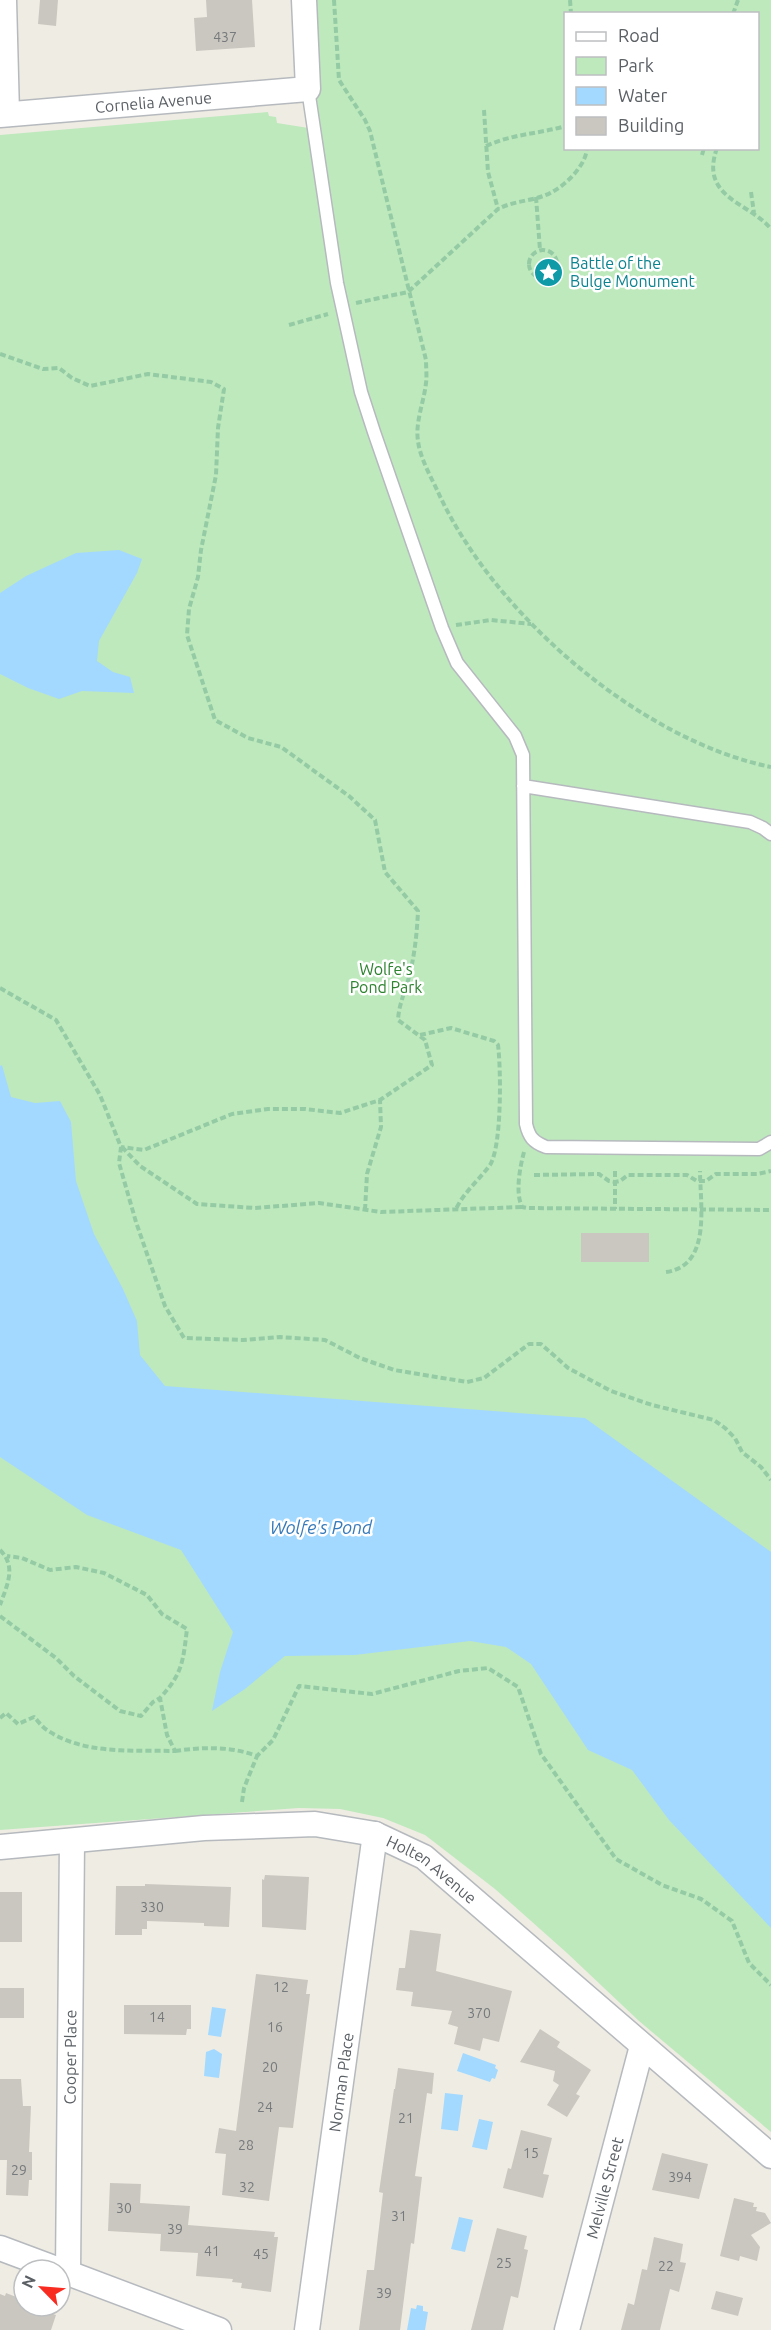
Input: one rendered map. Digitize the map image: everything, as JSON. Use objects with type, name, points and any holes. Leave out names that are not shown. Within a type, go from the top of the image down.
[{"type":"street","points":[[4,0],[4,114]]},
{"type":"street","points":[[304,0],[308,89]]},
{"type":"street","name":"Cornelia Avenue","points":[[4,114],[308,89]]},
{"type":"street","name":"Holten Avenue","points":[[0,1847],[204,1828],[315,1824],[375,1834],[424,1857],[771,2156]]},
{"type":"street","name":"Norman Place","points":[[307,2330],[375,1834]]},
{"type":"street","name":"Cooper Place","points":[[62,2258],[72,1841]]},
{"type":"street","name":"Melville Street","points":[[567,2330],[642,2046]]},
{"type":"street","points":[[0,2248],[27,2258]]},
{"type":"street","points":[[72,2275],[219,2330]]},
{"type":"lane","points":[[308,89],[342,309],[361,392],[442,628],[457,663],[515,736],[523,755],[526,1124],[528,1135],[536,1143],[546,1147],[759,1149],[771,1142]]},
{"type":"lane","points":[[523,786],[750,822],[771,834]]},
{"type":"path","points":[[334,0],[339,80],[369,131],[426,360],[426,382],[419,415],[418,441],[431,479],[452,523],[472,553],[532,624],[568,659],[612,692],[672,730],[713,749],[771,767]]},
{"type":"path","points":[[484,110],[488,172],[498,209]]},
{"type":"path","points":[[485,147],[516,135],[539,133],[564,127]]},
{"type":"path","points":[[342,309],[360,302],[408,292],[498,209],[510,203],[551,193],[566,182],[578,169],[588,150]]},
{"type":"path","points":[[702,155],[704,150]]},
{"type":"path","points":[[717,150],[715,178],[721,188],[734,202],[754,213],[771,229]]},
{"type":"path","points":[[751,192],[754,213]]},
{"type":"path","points":[[536,197],[540,250]]},
{"type":"path","points":[[540,250],[546,250],[555,258],[555,270],[546,277],[534,275],[529,264],[534,253],[540,250]]},
{"type":"path","points":[[289,325],[328,314]]},
{"type":"path","points":[[0,354],[43,369],[59,368],[72,378],[90,386],[148,374],[212,382],[224,389],[218,428],[216,476],[198,576],[189,609],[187,635],[215,720],[248,738],[281,747],[349,796],[375,820],[385,872],[418,910],[416,948],[399,1004],[398,1020],[425,1040],[432,1065],[380,1100],[340,1113],[306,1109],[268,1109],[232,1114],[144,1150],[121,1147]]},
{"type":"path","points":[[462,623],[491,620],[532,624]]},
{"type":"path","points":[[0,988],[56,1020],[100,1095],[121,1147],[140,1166],[197,1204],[255,1208],[319,1203],[381,1212],[522,1207],[771,1210]]},
{"type":"path","points":[[420,1035],[451,1028],[495,1041],[498,1045],[497,1147],[491,1163],[460,1200],[456,1209]]},
{"type":"path","points":[[365,1210],[367,1174],[381,1126],[380,1100]]},
{"type":"path","points":[[522,1207],[519,1202],[520,1172],[528,1135]]},
{"type":"path","points":[[121,1147],[119,1163],[136,1222],[165,1305],[184,1338],[243,1340],[280,1337],[326,1340],[360,1358],[394,1370],[467,1382],[484,1378],[529,1344],[541,1344],[568,1368],[611,1391],[652,1406],[714,1420],[735,1438],[742,1452],[761,1467],[771,1480]]},
{"type":"path","points":[[666,1272],[683,1268],[693,1255],[700,1233],[700,1171]]},
{"type":"path","points":[[534,1175],[599,1174],[609,1181],[620,1182],[625,1176],[687,1174],[700,1181],[708,1180],[716,1174],[757,1174],[771,1171]]},
{"type":"path","points":[[615,1172],[615,1209]]},
{"type":"path","points":[[0,1550],[7,1557],[11,1576],[0,1605]]},
{"type":"path","points":[[0,1616],[56,1658],[74,1676],[120,1712],[141,1716],[176,1681],[183,1657],[187,1629],[162,1614],[147,1595],[104,1573],[76,1567],[50,1570],[22,1558],[7,1557]]},
{"type":"path","points":[[242,1802],[244,1788],[257,1756],[273,1740],[299,1686],[372,1694],[459,1671],[488,1668],[518,1687],[541,1754],[616,1859],[662,1885],[701,1899],[732,1921],[749,1963],[771,1985]]},
{"type":"path","points":[[160,1698],[167,1735],[175,1751]]},
{"type":"path","points":[[0,1718],[6,1713],[18,1724],[34,1716],[47,1730],[78,1744],[110,1750],[175,1751],[209,1746],[244,1751],[257,1756]]},
{"type":"green space","name":"Wolfe's Pond Park","points":[[317,0],[771,0],[771,2132],[639,2021],[495,1889],[425,1835],[383,1818],[340,1809],[299,1808],[0,1830],[0,135],[268,112],[269,116],[276,117],[277,123],[321,130],[314,79]]},
{"type":"water","points":[[119,550],[142,559],[137,573],[99,641],[97,661],[113,672],[130,677],[134,693],[82,691],[59,699],[28,688],[0,674],[0,593],[26,576],[76,553]]},
{"type":"water","name":"Wolfe's Pond","points":[[2,1065],[11,1097],[35,1103],[60,1101],[71,1122],[76,1181],[94,1234],[137,1321],[140,1355],[165,1386],[585,1418],[771,1552],[771,1928],[669,1820],[632,1770],[588,1750],[531,1664],[506,1647],[470,1641],[355,1655],[285,1656],[245,1689],[212,1711],[220,1672],[233,1632],[181,1550],[87,1515],[0,1457],[0,1066]]},
{"type":"water","points":[[212,2007],[226,2009],[221,2037],[208,2035]]},
{"type":"water","points":[[214,2049],[222,2054],[219,2078],[204,2076],[206,2052]]},
{"type":"water","points":[[463,2053],[496,2065],[495,2068],[498,2070],[495,2079],[492,2078],[490,2082],[457,2071]]},
{"type":"water","points":[[445,2093],[463,2095],[458,2131],[441,2129]]},
{"type":"water","points":[[479,2119],[493,2122],[487,2150],[472,2147]]},
{"type":"water","points":[[459,2217],[473,2220],[465,2252],[451,2249]]},
{"type":"water","points":[[417,2305],[423,2306],[423,2311],[428,2312],[425,2330],[407,2330],[411,2308],[416,2309]]},
{"type":"building","points":[[40,0],[58,0],[56,26],[38,24]]},
{"type":"building","points":[[206,0],[252,0],[255,47],[196,51],[194,18],[207,17]]},
{"type":"building","points":[[581,1233],[649,1233],[649,1262],[581,1262]]},
{"type":"building","points":[[265,1875],[309,1877],[306,1930],[262,1927],[262,1879],[264,1880]]},
{"type":"building","points":[[145,1884],[231,1887],[229,1927],[204,1926],[204,1923],[147,1921],[147,1929],[142,1929],[142,1935],[115,1935],[116,1886],[145,1886]]},
{"type":"building","points":[[0,1892],[22,1892],[22,1942],[0,1942]]},
{"type":"building","points":[[410,1930],[441,1934],[436,1971],[512,1991],[499,2042],[483,2038],[480,2051],[454,2044],[458,2027],[448,2024],[452,2011],[411,2006],[413,1992],[396,1990],[399,1968],[405,1968]]},
{"type":"building","points":[[256,1974],[308,1980],[306,1994],[310,1994],[293,2128],[279,2127],[269,2201],[222,2195],[226,2154],[215,2153],[219,2128],[236,2131]]},
{"type":"building","points":[[0,1988],[24,1988],[24,2018],[0,2018]]},
{"type":"building","points":[[124,2005],[191,2005],[191,2029],[187,2029],[186,2035],[124,2034]]},
{"type":"building","points":[[540,2029],[560,2042],[557,2047],[591,2070],[576,2094],[580,2096],[567,2117],[547,2105],[559,2085],[553,2081],[555,2071],[520,2062]]},
{"type":"building","points":[[398,2068],[434,2073],[432,2094],[427,2093],[415,2176],[422,2177],[414,2244],[411,2243],[400,2330],[359,2330],[367,2270],[374,2270],[383,2193],[379,2192]]},
{"type":"building","points":[[0,2079],[21,2079],[23,2106],[31,2106],[29,2152],[32,2152],[32,2180],[29,2180],[28,2196],[6,2195],[7,2160],[0,2160]]},
{"type":"building","points":[[521,2130],[552,2138],[543,2174],[549,2175],[543,2198],[503,2188],[508,2168],[511,2169]]},
{"type":"building","points":[[662,2153],[708,2164],[699,2199],[652,2190]]},
{"type":"building","points":[[110,2183],[141,2184],[140,2203],[190,2206],[188,2225],[275,2232],[274,2237],[278,2237],[271,2292],[241,2288],[242,2283],[232,2282],[233,2279],[196,2276],[198,2253],[160,2251],[161,2234],[108,2231]]},
{"type":"building","points":[[734,2198],[754,2203],[753,2207],[757,2207],[756,2211],[765,2213],[771,2223],[751,2235],[760,2247],[757,2261],[740,2256],[739,2261],[720,2256]]},
{"type":"building","points":[[497,2228],[527,2236],[524,2249],[528,2250],[518,2298],[511,2296],[503,2330],[471,2330]]},
{"type":"building","points":[[654,2237],[683,2244],[680,2262],[686,2263],[679,2292],[670,2289],[660,2330],[621,2330],[628,2303],[634,2305],[642,2269],[647,2270]]},
{"type":"building","points":[[716,2291],[743,2298],[738,2316],[711,2309]]},
{"type":"building","points":[[6,2293],[12,2295],[12,2318],[55,2318],[51,2330],[0,2330],[0,2294],[5,2296]]},
{"type":"place","name":"Battle of the Bulge Monument","points":[[549,272]]}]
